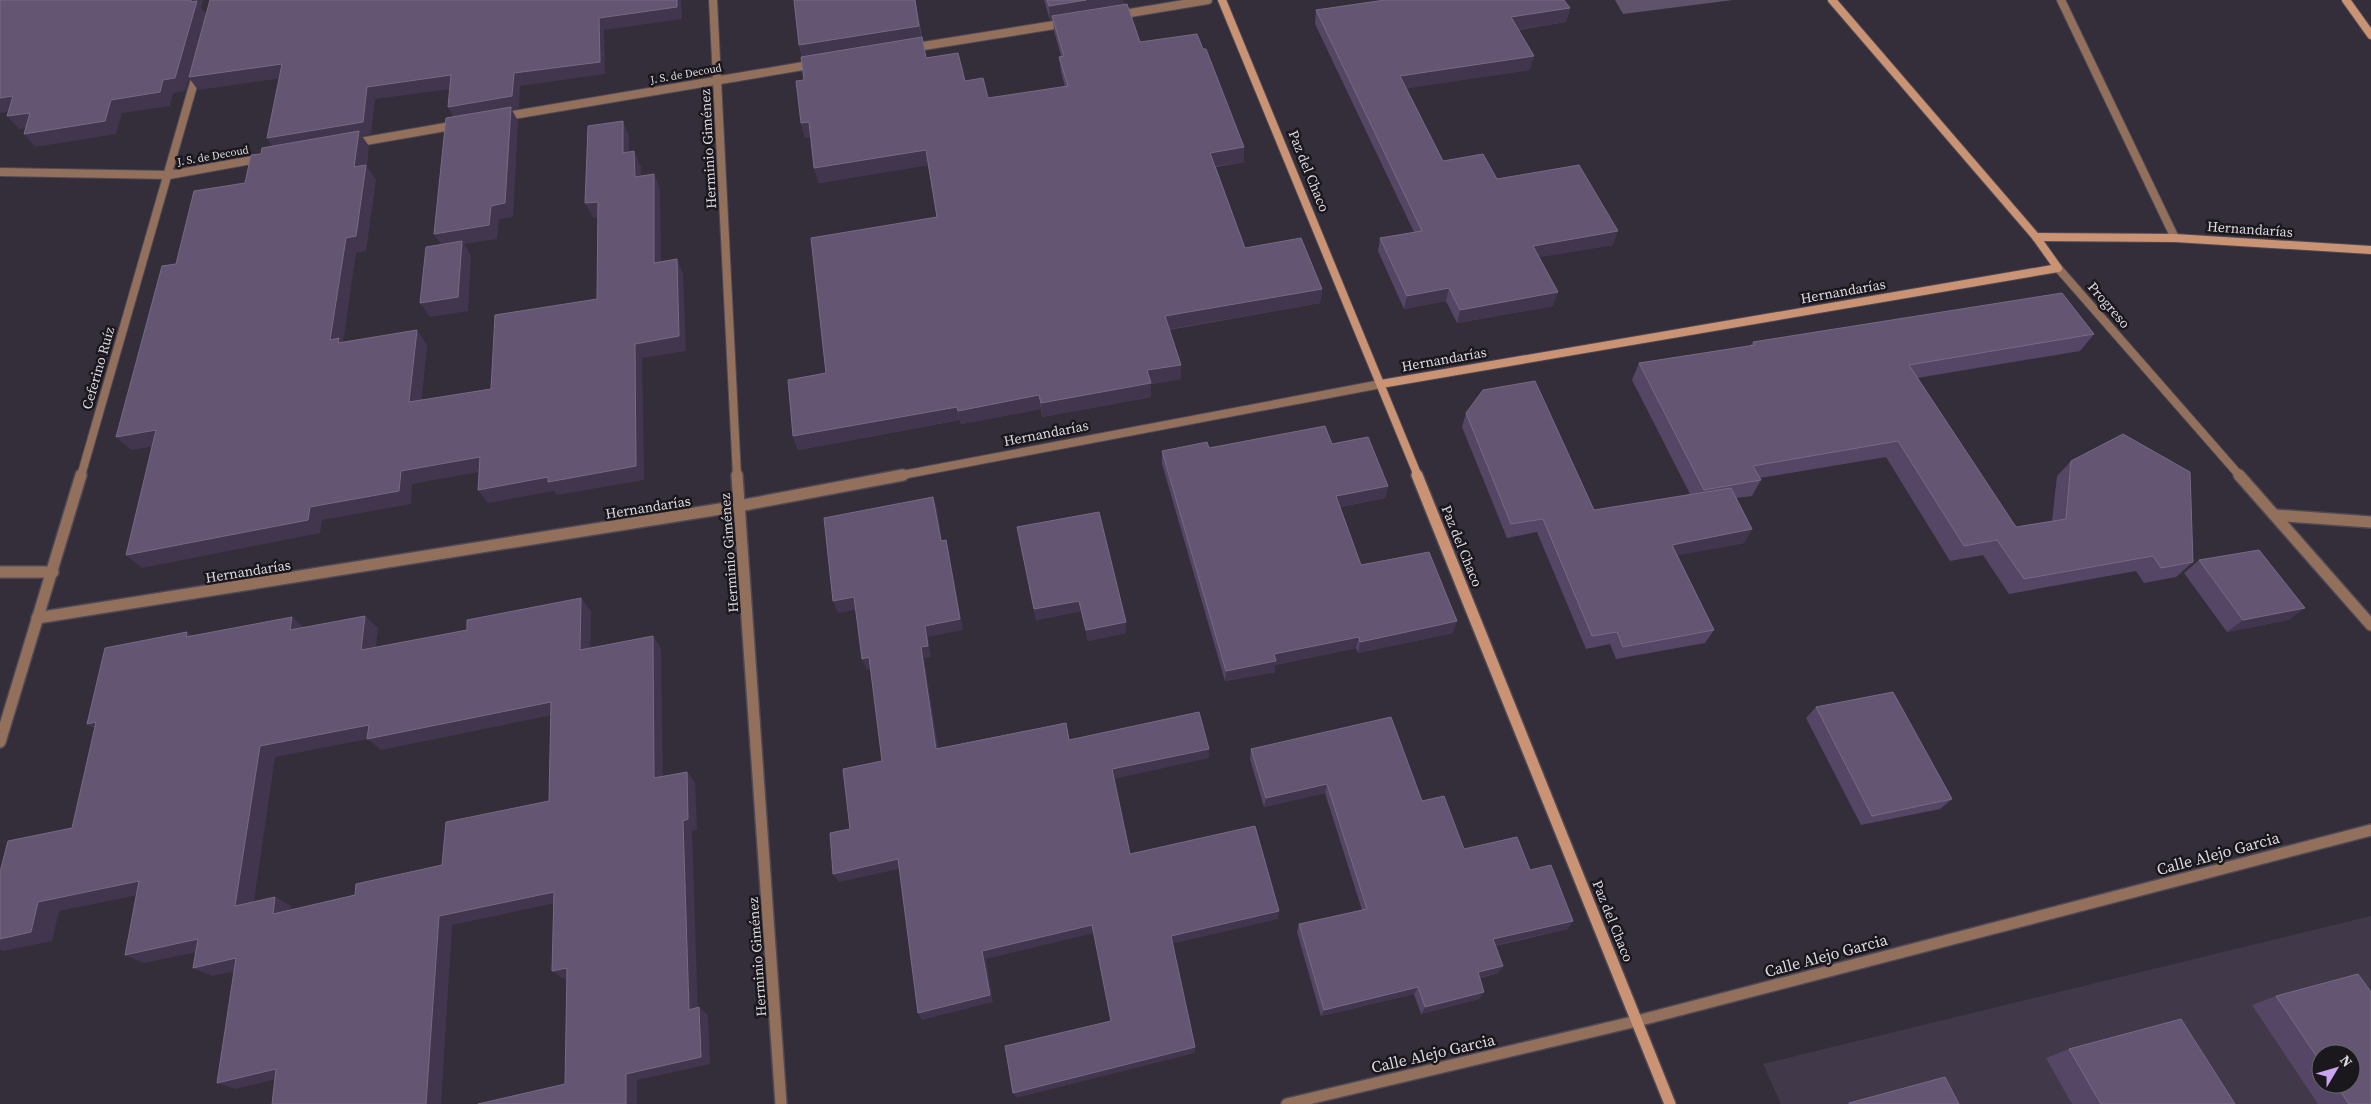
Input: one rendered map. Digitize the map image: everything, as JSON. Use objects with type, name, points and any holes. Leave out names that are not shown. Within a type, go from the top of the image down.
[{"type":"street","name":"Herminio Giménez","points":[[713,0],[739,506],[782,1104]]},
{"type":"street","points":[[1110,16],[1208,0]]},
{"type":"street","name":"Paz del Chaco","points":[[1222,0],[1381,384],[1670,1104]]},
{"type":"street","name":"Progreso","points":[[1832,0],[2036,237],[2058,268],[2371,625]]},
{"type":"street","points":[[2061,0],[2174,238]]},
{"type":"street","points":[[2346,0],[2371,35]]},
{"type":"street","points":[[904,49],[1081,21]]},
{"type":"street","name":"J. S. de Decoud","points":[[493,119],[826,62]]},
{"type":"street","name":"Ceferino Ruíz","points":[[0,742],[37,618],[53,572],[169,175],[199,64]]},
{"type":"street","points":[[346,144],[463,124]]},
{"type":"street","name":"J. S. de Decoud","points":[[0,172],[169,175],[267,158]]},
{"type":"street","name":"Hernandarías","points":[[2036,237],[2174,238],[2371,250]]},
{"type":"street","name":"Hernandarías","points":[[37,618],[739,506],[1381,384],[2058,268]]},
{"type":"street","points":[[2274,515],[2371,522]]},
{"type":"street","points":[[0,572],[53,572]]},
{"type":"street","name":"Calle Alejo Garcia","points":[[1288,1104],[1637,1021],[2371,830]]},
{"type":"shaded area","points":[[1615,0],[1733,0],[1623,14]]},
{"type":"shaded area","points":[[2371,916],[2371,1104],[1781,1104],[1763,1064]]},
{"type":"building","points":[[0,0],[197,1],[175,78],[163,80],[160,92],[111,100],[105,121],[24,134],[30,113],[7,116],[13,96],[0,98]]},
{"type":"building","points":[[210,0],[677,0],[677,7],[599,18],[600,62],[514,73],[512,96],[448,107],[451,75],[367,87],[363,122],[267,138],[282,64],[189,77]]},
{"type":"building","points":[[794,0],[915,0],[919,26],[799,45]]},
{"type":"building","points":[[1047,0],[1086,0],[1049,6]]},
{"type":"building","points":[[1385,0],[1564,0],[1570,8],[1511,17],[1534,56],[1400,76],[1443,161],[1483,154],[1497,179],[1579,165],[1618,231],[1533,246],[1558,292],[1460,310],[1449,288],[1407,296],[1380,238],[1422,231],[1316,10]]},
{"type":"building","points":[[1127,4],[1140,42],[1197,34],[1203,49],[1206,49],[1244,147],[1210,153],[1245,248],[1301,238],[1322,289],[1165,316],[1181,365],[1147,370],[1151,383],[1041,403],[1039,395],[958,411],[957,407],[793,436],[788,380],[826,373],[811,238],[937,217],[926,150],[814,168],[809,122],[801,123],[796,81],[804,80],[801,57],[922,37],[926,58],[958,53],[965,81],[983,78],[988,98],[1068,86],[1059,57],[1064,56],[1052,16]]},
{"type":"building","points":[[511,107],[505,203],[491,206],[489,225],[434,234],[446,118]]},
{"type":"building","points":[[623,121],[623,153],[634,151],[635,177],[654,174],[654,263],[677,259],[679,336],[635,344],[636,466],[548,482],[548,477],[478,490],[480,457],[401,471],[399,491],[310,507],[308,520],[126,555],[156,430],[116,437],[162,266],[176,264],[194,191],[245,183],[251,155],[261,154],[262,148],[359,131],[354,167],[366,165],[356,236],[346,238],[330,340],[339,338],[338,343],[417,330],[409,402],[491,389],[495,315],[597,299],[598,202],[585,203],[588,126]]},
{"type":"building","points":[[462,241],[458,297],[420,303],[426,247]]},
{"type":"building","points":[[2062,293],[2094,334],[1909,365],[2016,527],[2066,519],[2071,461],[2123,434],[2190,472],[2193,562],[2161,568],[2153,556],[2024,579],[1997,540],[1964,546],[1898,441],[1753,466],[1761,480],[1704,490],[1639,363],[1755,345],[1753,342]]},
{"type":"building","points":[[1535,381],[1594,510],[1731,488],[1752,529],[1672,545],[1714,630],[1623,647],[1617,632],[1592,636],[1543,519],[1511,524],[1466,413],[1483,390]]},
{"type":"building","points":[[1325,426],[1332,444],[1368,437],[1388,486],[1336,496],[1361,565],[1429,552],[1457,621],[1360,642],[1359,637],[1274,654],[1276,661],[1226,671],[1162,451],[1207,442],[1209,448]]},
{"type":"building","points":[[933,497],[941,541],[946,540],[960,619],[925,626],[928,646],[921,647],[936,749],[1066,723],[1069,740],[1199,712],[1209,749],[1112,769],[1130,854],[1255,826],[1279,911],[1171,936],[1195,1047],[1013,1093],[1005,1046],[1111,1021],[1092,925],[982,951],[990,995],[918,1013],[898,859],[833,874],[830,833],[850,829],[843,769],[882,761],[869,657],[862,659],[854,597],[833,601],[824,518]]},
{"type":"building","points":[[1099,512],[1126,622],[1086,630],[1079,601],[1034,609],[1017,527]]},
{"type":"building","points":[[2259,550],[2305,608],[2243,620],[2199,560]]},
{"type":"building","points":[[581,598],[580,650],[653,636],[654,778],[687,772],[688,819],[683,821],[689,1010],[699,1007],[701,1057],[626,1074],[626,1104],[478,1104],[565,1084],[567,968],[552,971],[554,892],[439,916],[426,1104],[272,1104],[276,1069],[217,1083],[236,958],[193,968],[198,939],[125,955],[139,881],[38,902],[31,932],[0,939],[0,872],[8,841],[72,828],[96,722],[87,724],[105,648],[187,632],[186,637],[292,617],[290,630],[365,616],[361,650],[467,630],[467,620]],"holes":[[[551,702],[549,801],[446,822],[442,865],[356,884],[355,895],[273,914],[275,897],[235,906],[260,746],[369,725],[367,739]]]},
{"type":"building","points":[[1893,692],[1952,799],[1872,816],[1816,707]]},
{"type":"building","points":[[1391,717],[1422,801],[1444,796],[1464,849],[1517,837],[1530,870],[1551,865],[1573,921],[1493,939],[1503,966],[1478,972],[1484,992],[1425,1007],[1418,987],[1324,1010],[1299,924],[1367,909],[1327,784],[1266,798],[1251,749]]},
{"type":"building","points":[[2358,974],[2371,992],[2371,1104],[2349,1104],[2342,1094],[2361,1094],[2361,1044],[2311,1044],[2311,1048],[2276,996]]},
{"type":"building","points":[[2181,1019],[2235,1104],[2101,1104],[2069,1049]]},
{"type":"building","points":[[1945,1077],[1959,1104],[1849,1104],[1849,1103]]}]
